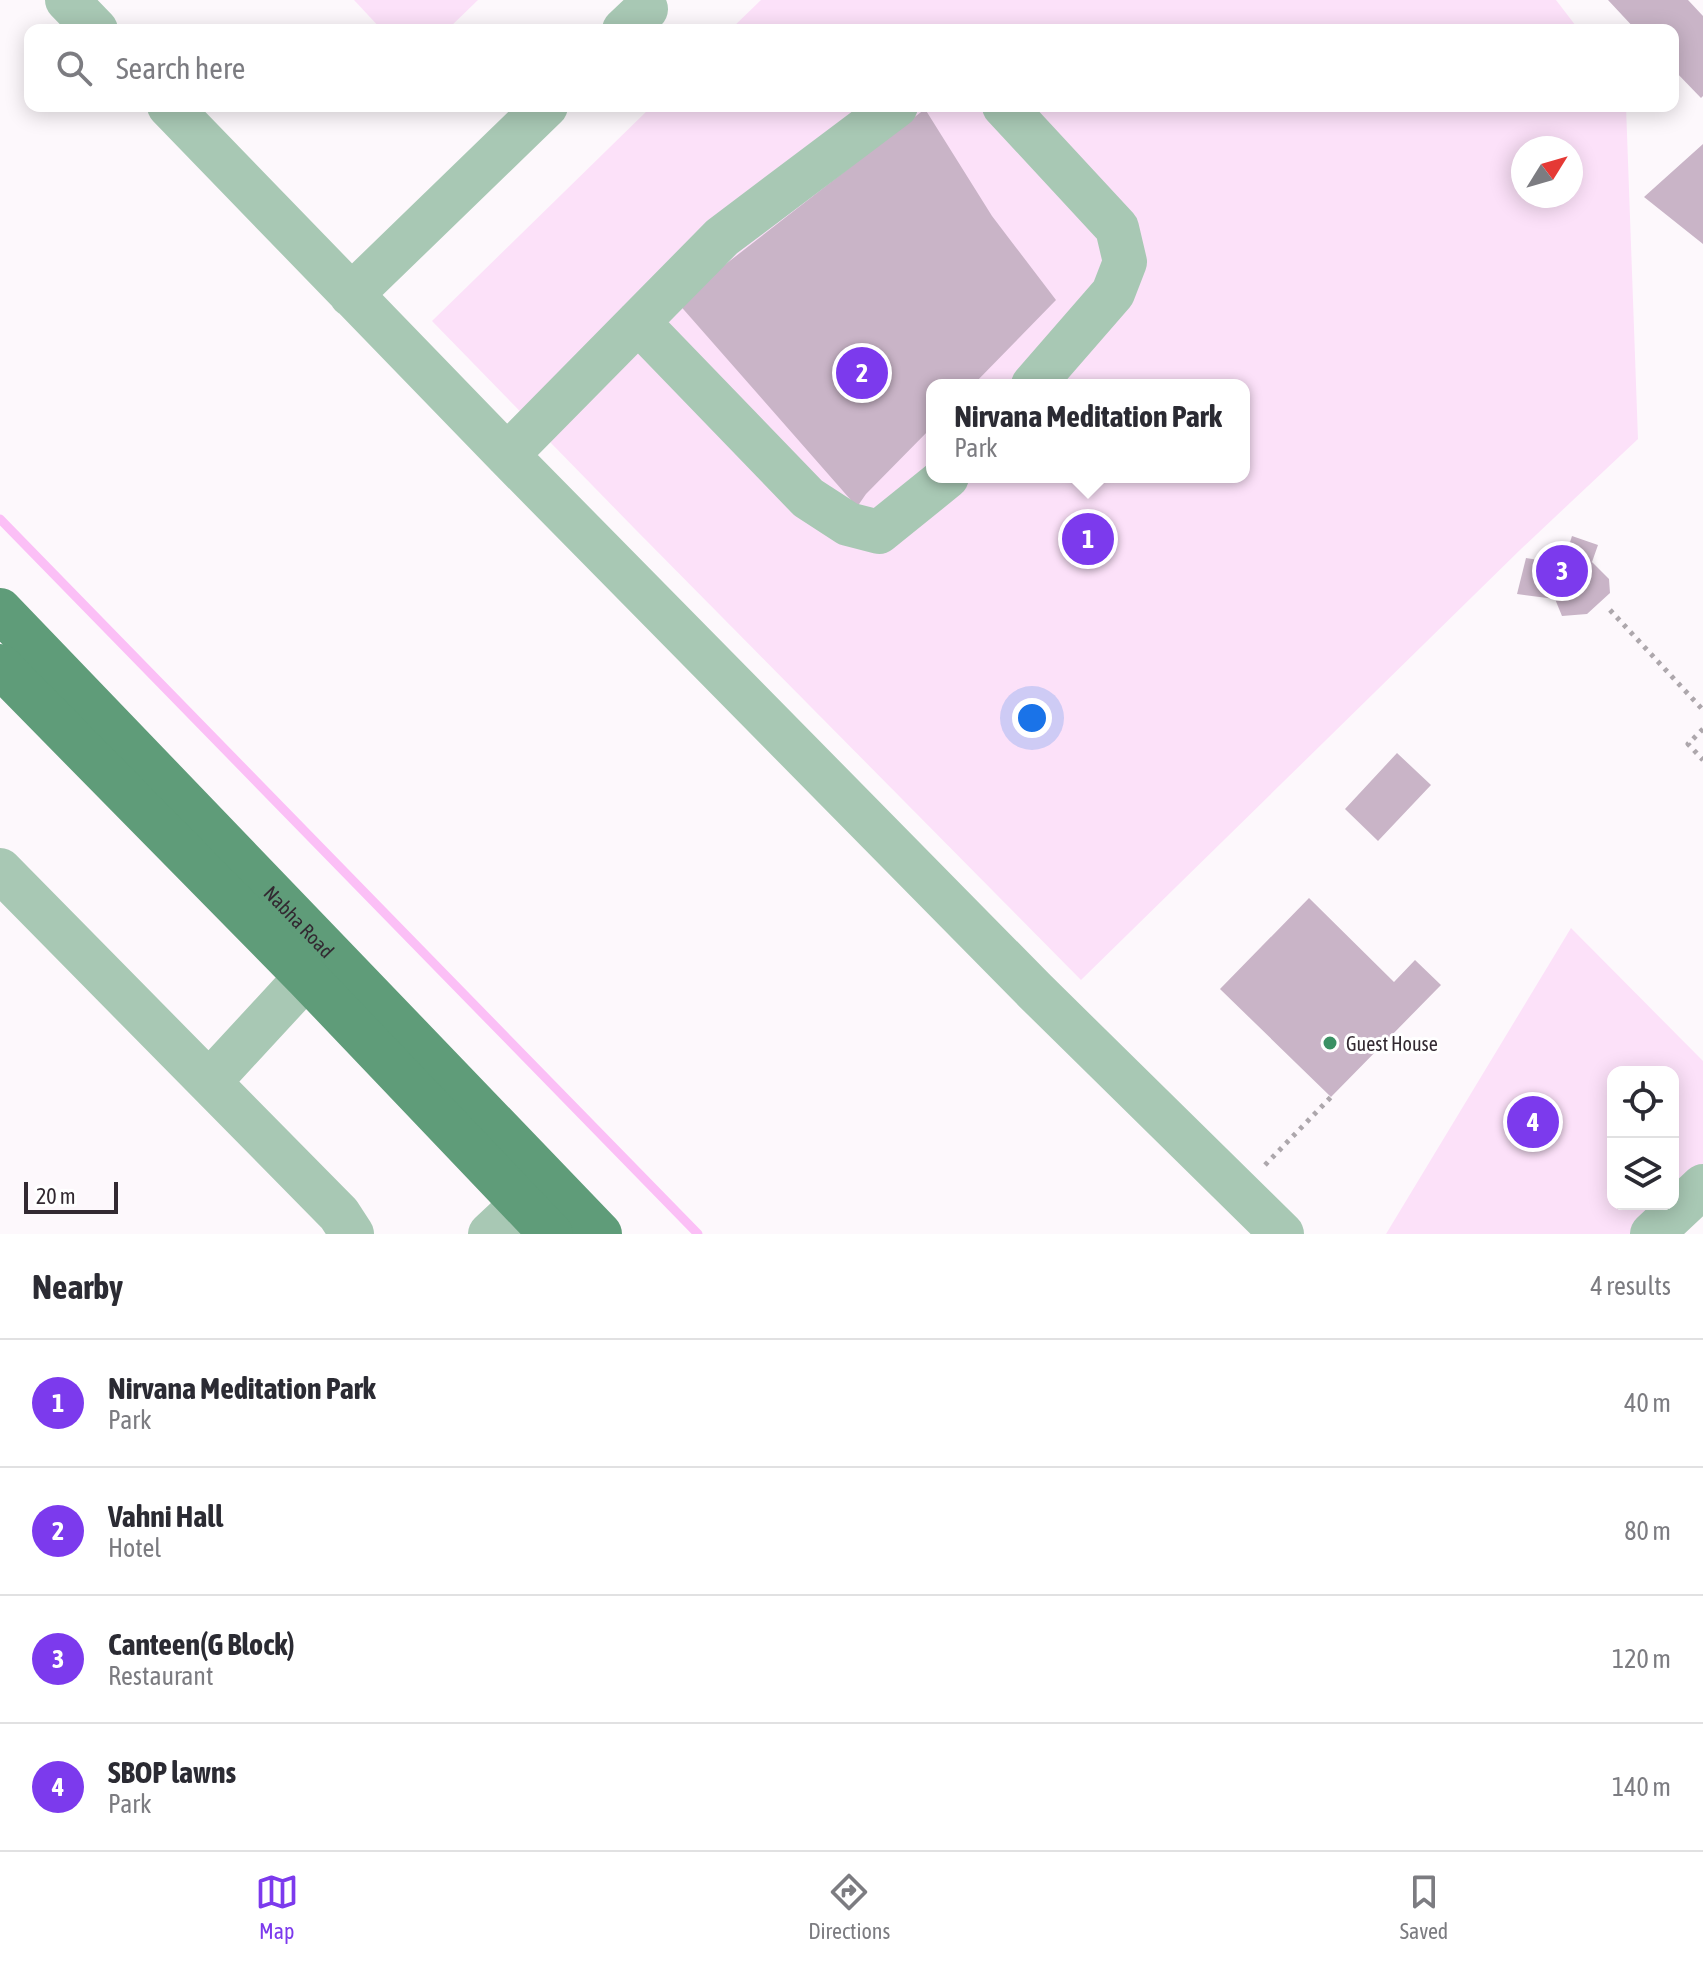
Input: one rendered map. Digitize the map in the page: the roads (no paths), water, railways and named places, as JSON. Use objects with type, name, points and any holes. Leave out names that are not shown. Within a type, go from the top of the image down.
[{"type":"main road","name":"Nabha Road","points":[[0,610],[600,1234]]},
{"type":"main road","name":"Nabha Road","points":[[0,666],[306,977],[536,1219]]},
{"type":"street","points":[[67,0],[90,24]]},
{"type":"street","points":[[175,112],[507,455],[1035,991],[1282,1234]]},
{"type":"street","points":[[351,295],[540,112]]},
{"type":"street","points":[[507,455],[722,237],[888,112]]},
{"type":"street","points":[[1010,112],[1117,228],[1125,262],[1113,293],[1038,379]]},
{"type":"street","points":[[638,322],[808,498],[848,524],[879,532],[940,483]]},
{"type":"street","points":[[0,870],[339,1214],[352,1234]]},
{"type":"street","points":[[210,1081],[306,977]]},
{"type":"street","points":[[1652,1234],[1703,1186]]},
{"type":"street","points":[[490,1234],[536,1219]]},
{"type":"waterway","points":[[0,519],[698,1234]]},
{"type":"place","name":"Vahni Hall","points":[[862,373]]},
{"type":"place","name":"Nirvana Meditation Park","points":[[1088,539]]},
{"type":"place","name":"Canteen(G Block)","points":[[1562,571]]},
{"type":"place","name":"Guest House","points":[[1330,1043]]},
{"type":"place","name":"SBOP lawns","points":[[1533,1122]]}]
